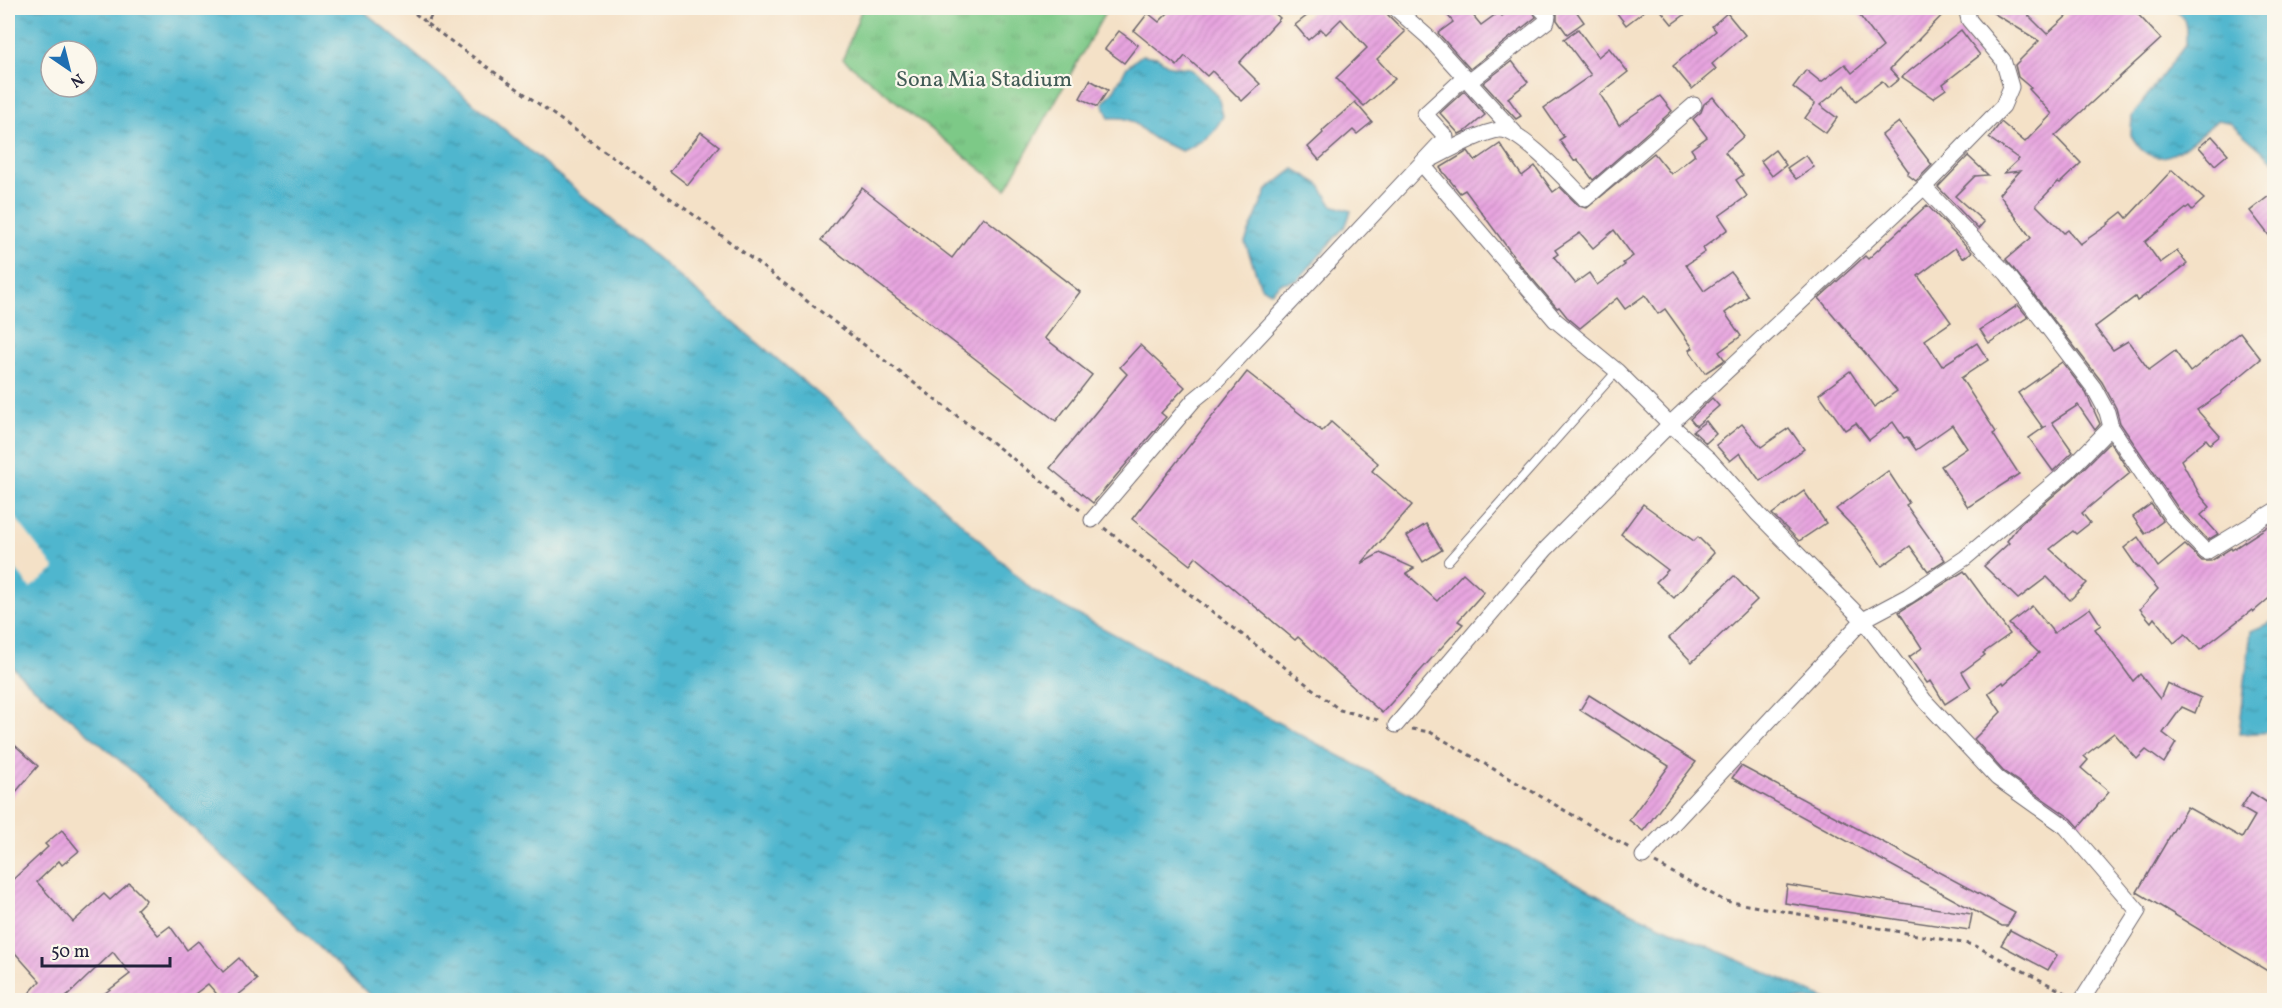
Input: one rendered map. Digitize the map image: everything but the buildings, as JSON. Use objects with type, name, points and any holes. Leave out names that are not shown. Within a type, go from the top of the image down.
[{"type":"street","points":[[1395,8],[1429,38],[1515,133],[1586,199],[1694,105]]},
{"type":"street","points":[[1092,520],[1194,400],[1215,382],[1446,137],[1425,114],[1467,79],[1547,21],[1548,16],[1540,8]]},
{"type":"street","points":[[1396,725],[1546,549],[1670,424],[1924,187],[2003,106],[2011,87],[2003,60],[1969,20],[1966,8]]},
{"type":"street","points":[[1422,164],[1466,142],[1500,129],[1515,133]]},
{"type":"street","points":[[1422,164],[1555,320],[1617,371],[1709,459],[1758,514],[1863,620],[1924,700],[1989,770],[2066,827],[2138,910],[2075,998]]},
{"type":"street","points":[[1924,187],[2007,274],[2094,388],[2108,412],[2111,428],[2172,517],[2206,552],[2274,511]]},
{"type":"street","points":[[1643,856],[1863,620],[1908,596],[1965,558],[2068,471],[2111,428]]},
{"type":"lane","points":[[1448,561],[1617,371]]},
{"type":"path","points":[[408,8],[705,223],[1340,710],[1430,732],[1725,901],[1974,945],[2075,998]]},
{"type":"path","points":[[428,24],[427,21],[435,8]]},
{"type":"path","points":[[8,567],[12,564]]},
{"type":"green space","name":"Sona Mia Stadium","points":[[862,8],[1100,8],[1106,11],[1006,189],[843,59]]},
{"type":"water","points":[[8,8],[360,8],[872,439],[1032,590],[1624,909],[1828,1000],[375,1000],[137,775],[26,681],[8,662]]},
{"type":"water","points":[[2174,8],[2274,8],[2274,161],[2229,122],[2218,120],[2183,148],[2162,157],[2152,156],[2142,150],[2133,139],[2131,135],[2132,116],[2186,44],[2186,22]]},
{"type":"water","points":[[1142,55],[1157,57],[1170,66],[1190,68],[1218,96],[1223,116],[1206,138],[1182,151],[1148,135],[1131,121],[1109,118],[1103,103],[1114,90],[1127,67]]},
{"type":"water","points":[[1294,169],[1319,184],[1332,205],[1351,211],[1346,225],[1298,280],[1281,283],[1271,292],[1261,287],[1245,242],[1267,190]]},
{"type":"water","points":[[2274,621],[2274,732],[2239,734],[2251,631]]},
{"type":"pier","points":[[8,508],[55,569],[30,588],[8,558]]}]
